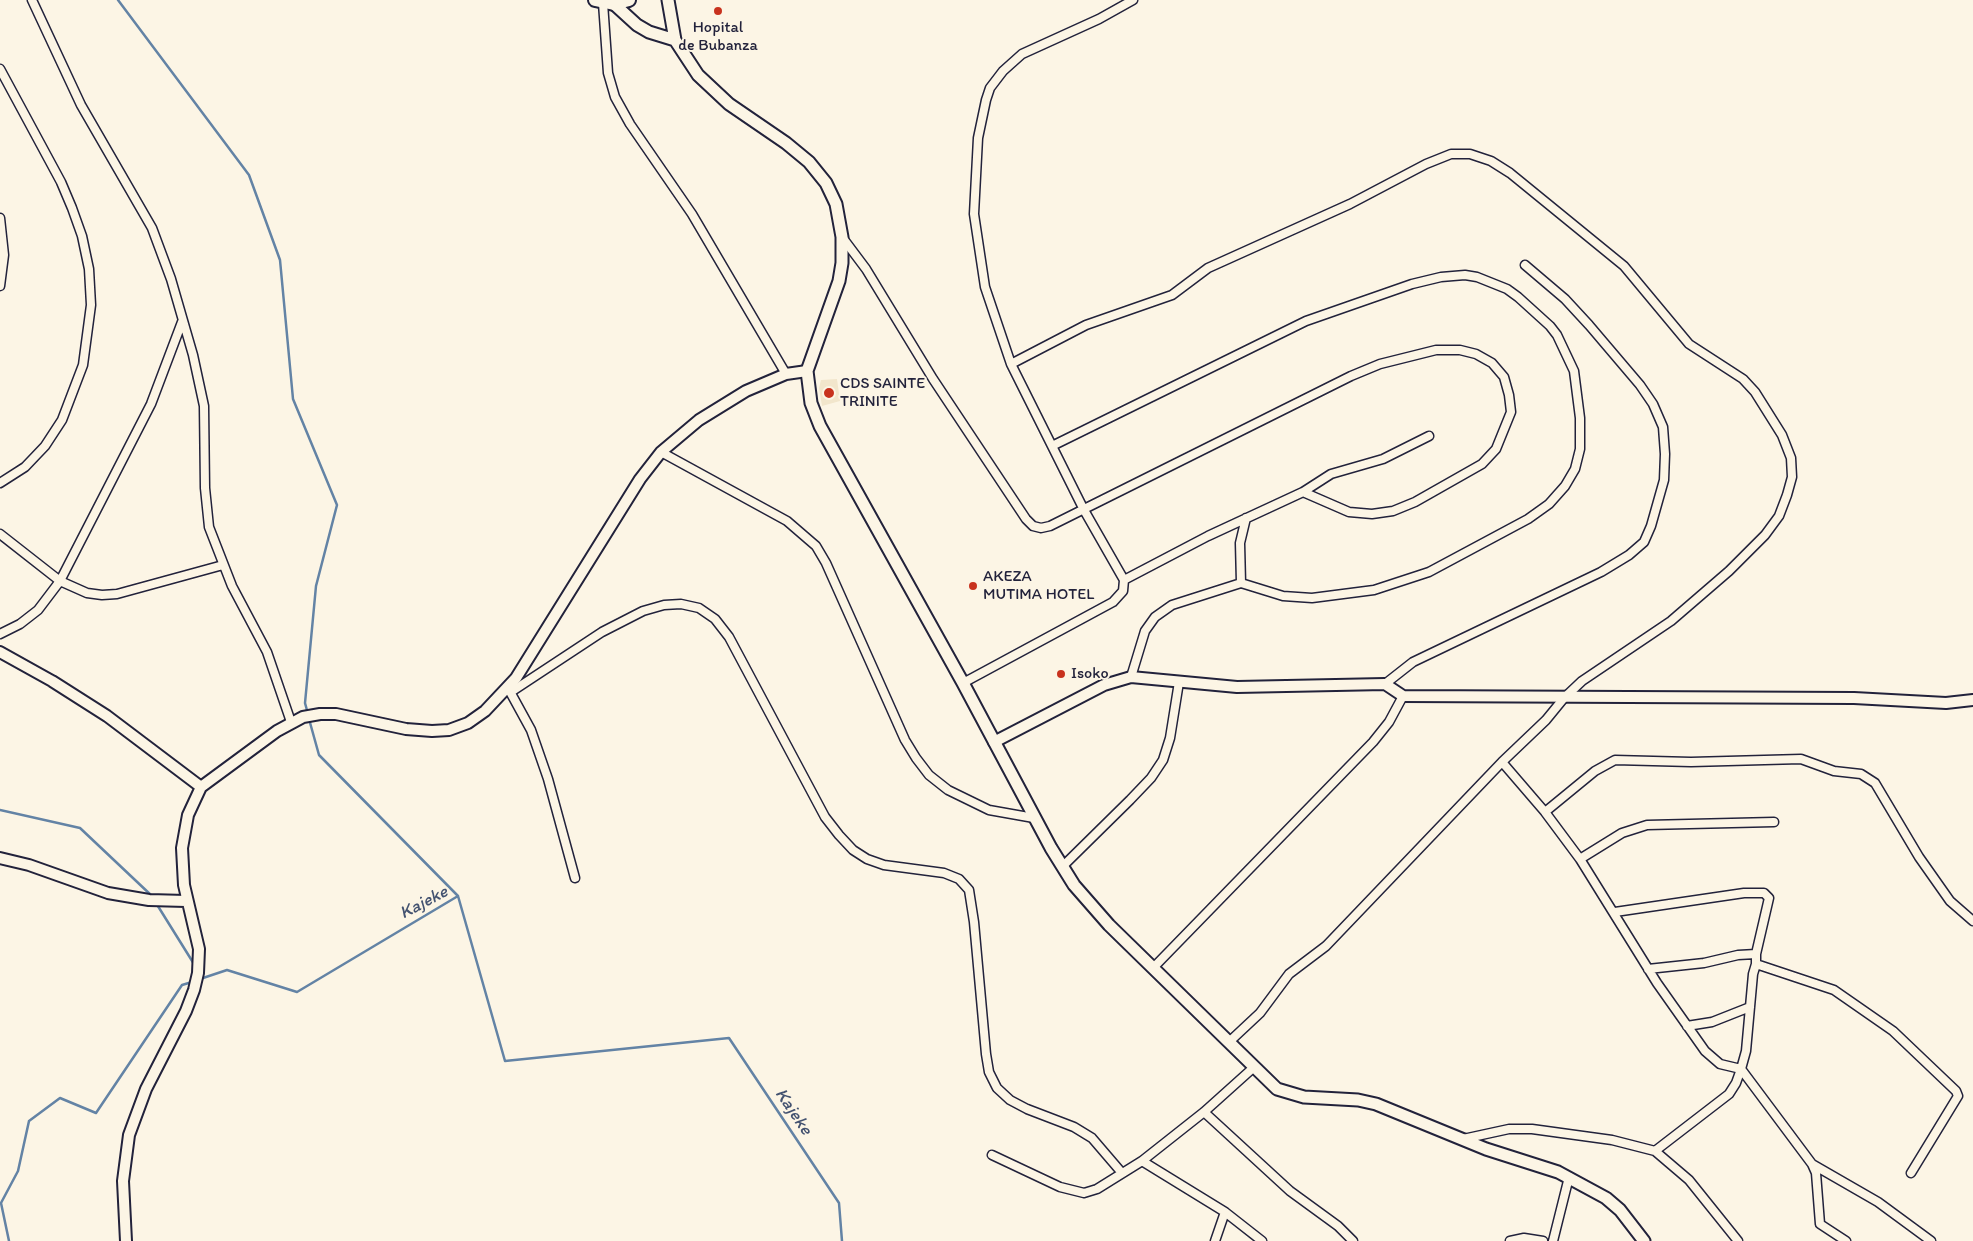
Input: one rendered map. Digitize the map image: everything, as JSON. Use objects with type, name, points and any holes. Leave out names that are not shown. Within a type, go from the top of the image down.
[{"type":"main road","points":[[604,2],[629,0]]},
{"type":"main road","points":[[668,0],[675,40],[687,60],[712,90],[786,143],[809,162],[826,183],[836,204],[842,237],[839,282],[807,370],[811,403],[820,426],[963,683],[1062,868],[1103,918],[1154,966],[1253,1068],[1276,1088],[1289,1094],[1358,1100],[1376,1104],[1463,1139],[1569,1177],[1613,1204],[1632,1224],[1644,1241]]},
{"type":"main road","points":[[604,2],[649,32],[675,40]]},
{"type":"street","points":[[32,0],[81,105],[152,228],[171,279],[182,322],[196,364],[204,406],[208,527],[223,565],[267,652],[291,722]]},
{"type":"street","points":[[963,683],[1113,602],[1123,591],[1124,580],[1084,510],[1011,364],[984,287],[974,214],[978,138],[990,88],[1003,71],[1022,54],[1099,19],[1133,0]]},
{"type":"street","points":[[604,2],[608,73],[615,97],[630,124],[692,214],[786,374]]},
{"type":"street","points":[[0,68],[61,182],[72,208],[82,236],[89,269],[91,305],[83,365],[62,420],[45,446],[25,467],[0,483]]},
{"type":"street","points":[[1011,364],[1086,324],[1172,295],[1208,268],[1350,204],[1426,164],[1450,154],[1470,154],[1491,161],[1510,173],[1624,266],[1690,344],[1742,379],[1755,392],[1782,436],[1791,458],[1792,477],[1786,495],[1778,516],[1765,535],[1729,571],[1671,621],[1582,681],[1564,698],[1546,720],[1502,762],[1326,946],[1289,974],[1260,1013],[1229,1042]]},
{"type":"street","points":[[0,218],[4,255],[0,286]]},
{"type":"street","points":[[842,237],[866,269],[933,379],[1026,519],[1033,526],[1041,528],[1084,510],[1351,376],[1388,361],[1436,350],[1460,350],[1476,354],[1492,363],[1504,377],[1510,395],[1511,412],[1496,448],[1482,464],[1414,502],[1393,511],[1372,514],[1349,512],[1303,492]]},
{"type":"street","points":[[1385,684],[1413,662],[1601,572],[1629,555],[1644,542],[1651,526],[1664,480],[1666,454],[1663,427],[1653,404],[1640,385],[1589,325],[1565,299],[1525,265]]},
{"type":"street","points":[[1052,446],[1306,321],[1412,284],[1452,276],[1477,277],[1507,290],[1550,326],[1561,342],[1574,371],[1580,418],[1580,449],[1576,469],[1566,486],[1549,504],[1507,531],[1429,572],[1374,590],[1312,598],[1283,596],[1241,583],[1172,605],[1155,617],[1145,631],[1131,678]]},
{"type":"street","points":[[0,634],[20,624],[38,610],[60,581],[151,404],[182,322]]},
{"type":"street","points":[[510,690],[640,479],[661,452],[699,420],[746,391],[786,374],[807,370]]},
{"type":"street","points":[[1124,580],[1246,518],[1303,492],[1331,474],[1383,459],[1429,436]]},
{"type":"street","points":[[661,452],[787,520],[816,546],[826,563],[905,740],[929,775],[948,790],[990,810],[1034,818]]},
{"type":"street","points":[[1241,583],[1240,543],[1246,518]]},
{"type":"street","points":[[0,534],[60,581],[87,593],[102,596],[117,594],[223,565]]},
{"type":"street","points":[[126,1241],[123,1181],[129,1135],[146,1089],[186,1011],[198,973],[199,949],[196,931],[186,901],[182,867],[184,831],[188,814],[201,787],[291,722],[320,714],[336,714],[406,729],[449,730],[468,723],[510,690],[602,632],[644,611],[664,605],[681,604],[699,608],[716,619],[729,637],[825,817],[853,850],[867,859],[884,865],[944,873],[959,879],[968,890],[974,922],[986,1054],[990,1072],[997,1088],[1010,1100],[1027,1109],[1074,1127],[1092,1138],[1122,1173]]},
{"type":"street","points":[[0,652],[52,681],[107,716],[201,787]]},
{"type":"street","points":[[994,742],[1104,685],[1131,678],[1203,685],[1274,688],[1385,684],[1403,696],[1854,698],[1946,703],[1973,700]]},
{"type":"street","points":[[1062,868],[1151,778],[1163,760],[1170,738],[1179,682]]},
{"type":"street","points":[[510,690],[531,730],[548,779],[574,878]]},
{"type":"street","points":[[1154,966],[1372,742],[1389,722],[1403,696]]},
{"type":"street","points":[[1545,812],[1595,771],[1615,760],[1691,762],[1801,759],[1834,770],[1861,774],[1874,783],[1919,856],[1950,901],[1973,920]]},
{"type":"street","points":[[1502,762],[1545,812],[1580,858],[1615,912],[1648,969],[1687,1026],[1716,1062],[1741,1069],[1812,1164],[1816,1174],[1818,1221],[1822,1227],[1846,1241]]},
{"type":"street","points":[[1580,858],[1622,833],[1647,825],[1774,822]]},
{"type":"street","points":[[0,858],[29,865],[108,893],[149,900],[186,901]]},
{"type":"street","points":[[1615,912],[1744,893],[1764,893],[1769,898],[1756,954],[1756,964],[1752,974],[1746,1051],[1739,1077],[1729,1094],[1655,1151]]},
{"type":"street","points":[[1648,969],[1704,963],[1738,955],[1756,954]]},
{"type":"street","points":[[1756,964],[1825,987],[1856,1004],[1894,1031],[1956,1091],[1958,1096],[1911,1173]]},
{"type":"street","points":[[1687,1026],[1712,1022],[1750,1007]]},
{"type":"street","points":[[992,1155],[1073,1192],[1084,1193],[1097,1189],[1142,1161],[1204,1112],[1253,1068]]},
{"type":"street","points":[[1204,1112],[1290,1191],[1338,1226],[1353,1241]]},
{"type":"street","points":[[1463,1139],[1509,1129],[1532,1129],[1612,1140],[1655,1151],[1689,1180],[1738,1241]]},
{"type":"street","points":[[1142,1161],[1225,1212],[1262,1241]]},
{"type":"street","points":[[1812,1164],[1878,1202],[1931,1241]]},
{"type":"street","points":[[1554,1241],[1569,1177]]},
{"type":"street","points":[[1215,1241],[1225,1212]]},
{"type":"street","points":[[1510,1241],[1524,1238],[1543,1241]]},
{"type":"shaded area","name":"CDS SAINTE TRINITE","points":[[837,379],[840,401],[822,406],[819,388],[821,380]]},
{"type":"waterway","points":[[118,0],[249,175],[280,260],[293,399],[337,505],[316,586],[305,703],[308,714]]},
{"type":"waterway","points":[[309,719],[319,755],[458,896]]},
{"type":"waterway","points":[[0,810],[80,828],[152,896]]},
{"type":"waterway","name":"Kajeke","points":[[200,979],[227,970],[297,992],[458,896],[505,1061],[729,1038],[839,1203],[842,1241]]},
{"type":"waterway","points":[[156,903],[194,964]]},
{"type":"waterway","name":"Kajeke","points":[[9,1241],[1,1203],[18,1171],[29,1121],[60,1098],[96,1113],[182,985],[192,982]]},
{"type":"place","name":"Hopital de Bubanza","points":[[718,11]]},
{"type":"place","name":"CDS SAINTE TRINITE","points":[[829,393]]},
{"type":"place","name":"AKEZA MUTIMA HOTEL","points":[[973,586]]},
{"type":"place","name":"Isoko","points":[[1061,674]]}]
